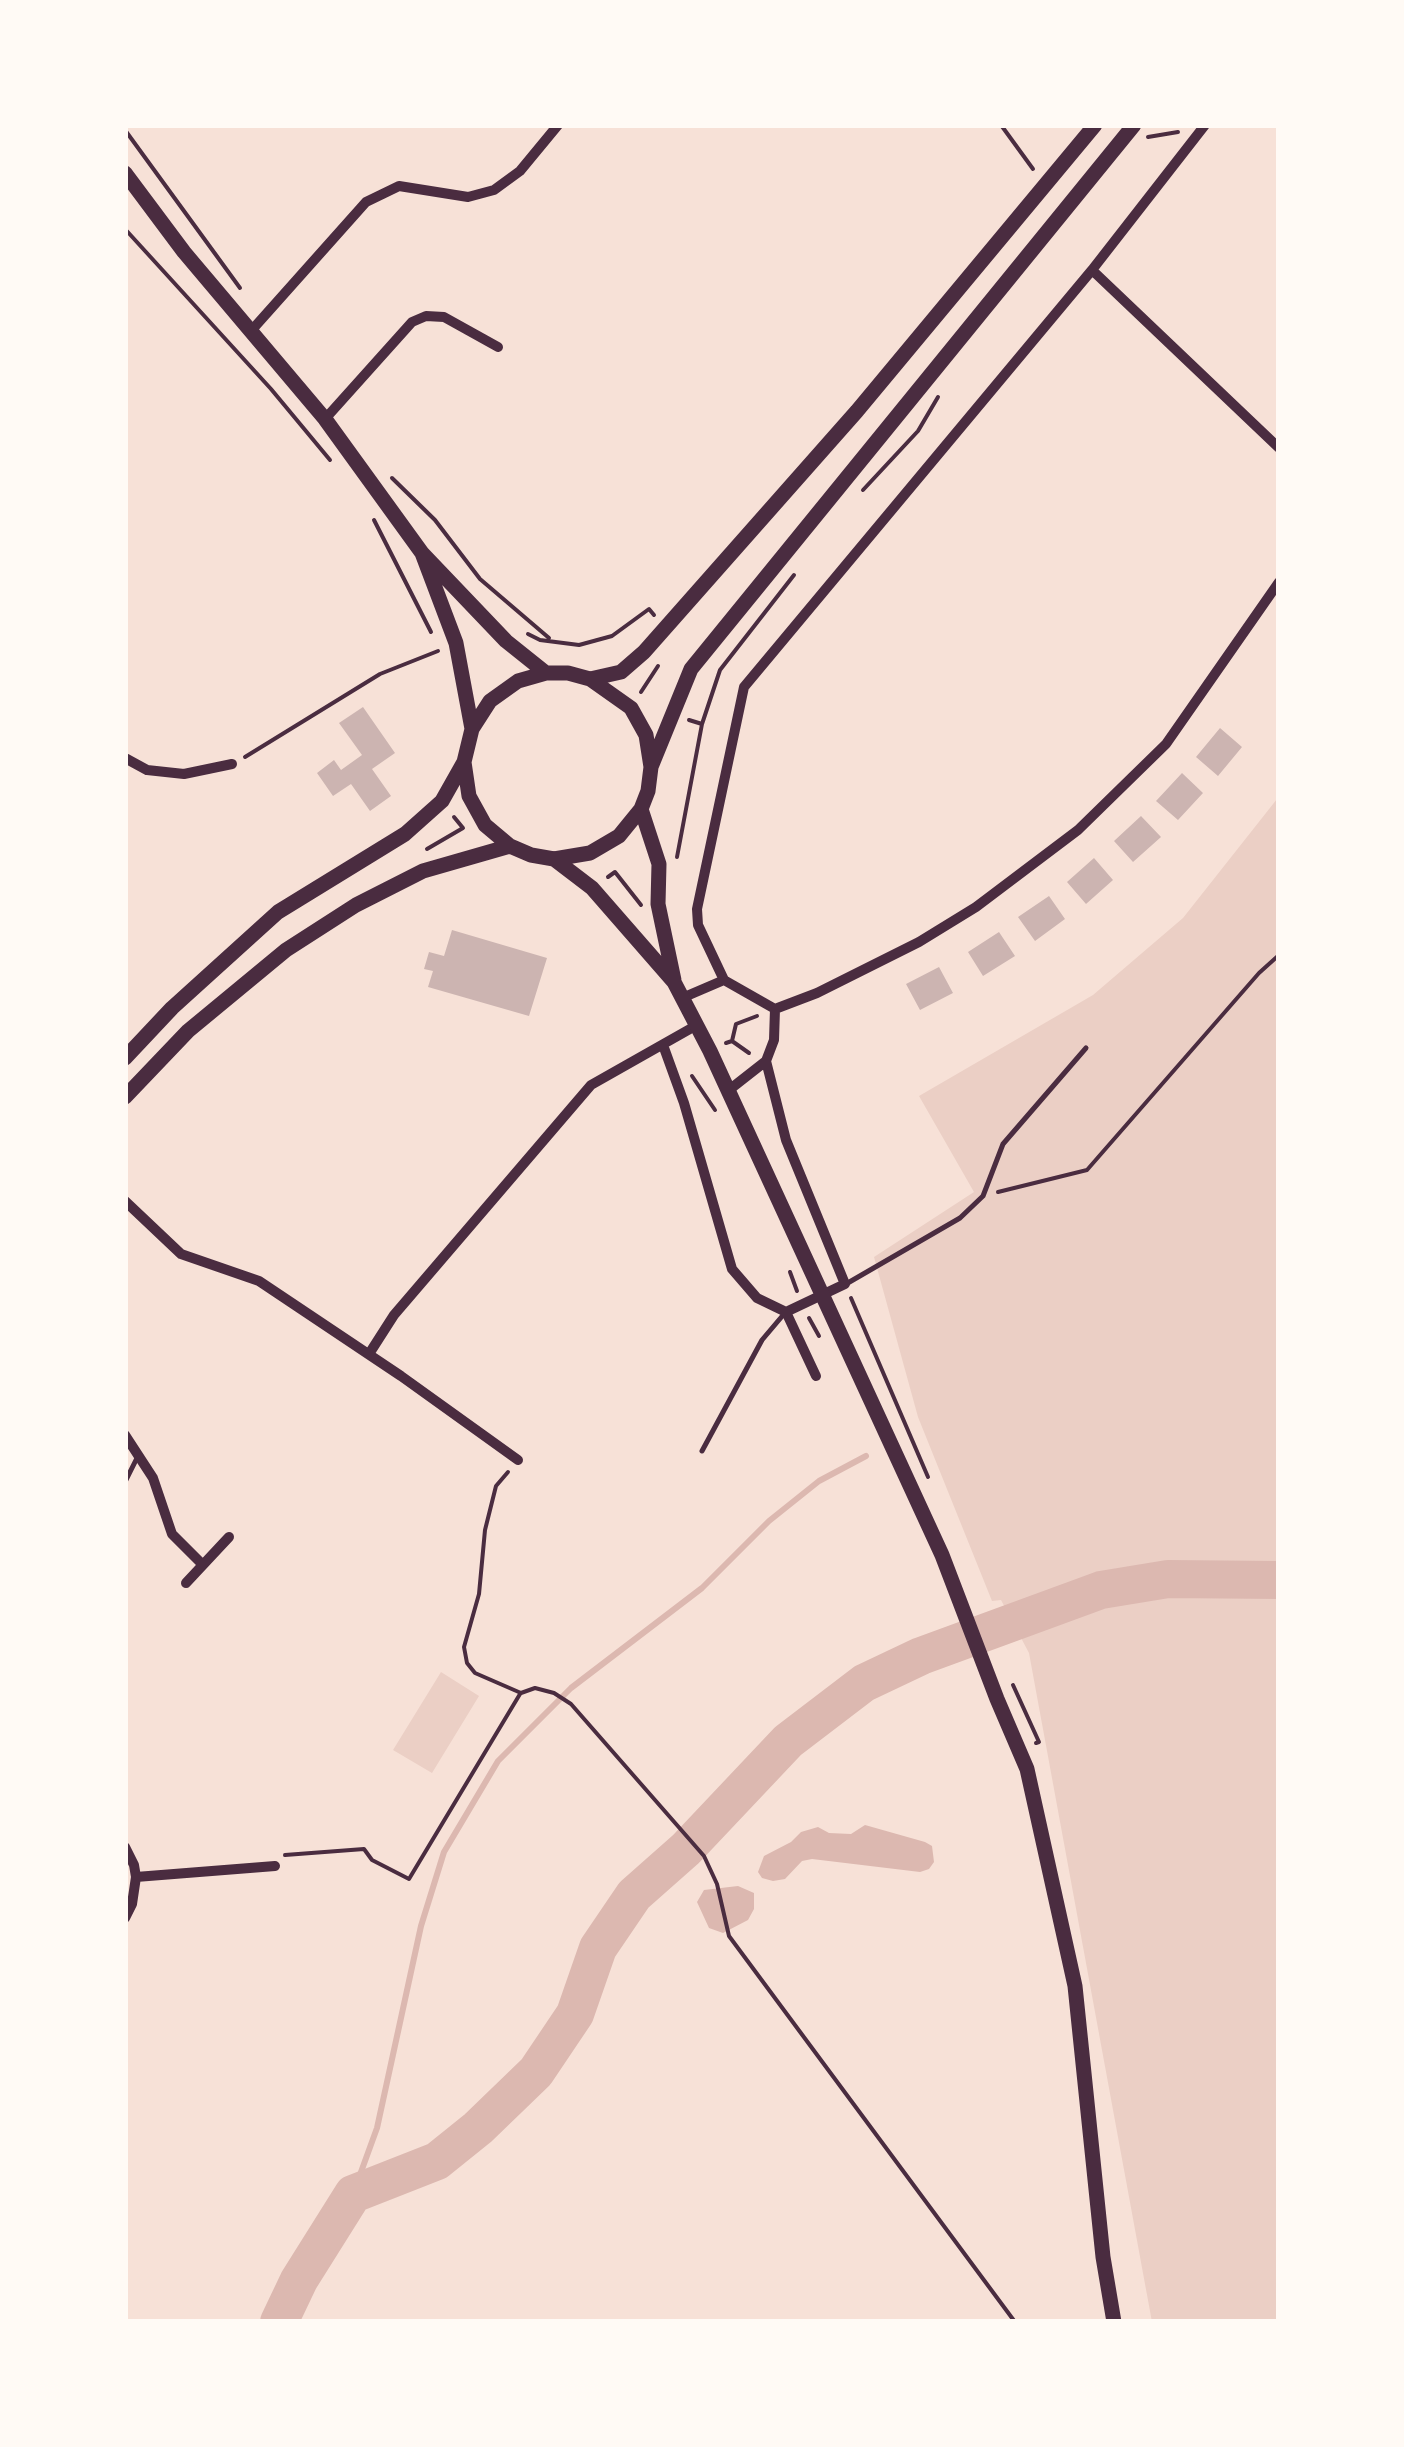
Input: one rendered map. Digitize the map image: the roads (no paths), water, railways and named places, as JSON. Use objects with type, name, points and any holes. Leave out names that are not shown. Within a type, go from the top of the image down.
[{"type":"main road","points":[[590,679],[621,672],[644,652],[857,411],[1095,125]]},
{"type":"main road","points":[[464,762],[469,796],[485,825],[510,846],[554,859],[590,853],[619,836],[648,790],[651,767],[691,670],[1134,125]]},
{"type":"main road","points":[[125,173],[184,252],[325,419],[422,552],[506,641],[546,674]]},
{"type":"main road","points":[[422,552],[456,643],[472,729]]},
{"type":"main road","points":[[125,1058],[172,1008],[278,912],[405,834],[442,801],[464,762],[472,729],[490,701],[518,682],[568,673],[590,679],[631,708],[646,736],[651,767]]},
{"type":"main road","points":[[640,808],[659,864],[658,904],[678,990],[729,1090],[942,1555],[1028,1768],[1075,1986],[1103,2258],[1114,2322]]},
{"type":"main road","points":[[125,1098],[188,1031],[286,950],[356,904],[423,872],[510,846]]},
{"type":"main road","points":[[554,859],[592,888],[678,990]]},
{"type":"street","points":[[252,331],[366,202],[399,186],[468,197],[494,190],[520,172],[558,125]]},
{"type":"street","points":[[775,1009],[724,980],[698,926],[697,909],[744,687],[1092,270],[1205,125]]},
{"type":"street","points":[[1092,270],[1279,448]]},
{"type":"street","points":[[325,419],[412,322],[426,316],[444,317],[498,348]]},
{"type":"street","points":[[775,1009],[817,993],[919,942],[976,907],[1078,830],[1166,744],[1279,582]]},
{"type":"street","points":[[125,758],[147,770],[184,774],[232,764]]},
{"type":"street","points":[[678,990],[724,980]]},
{"type":"street","points":[[729,1090],[765,1062],[774,1040],[775,1009]]},
{"type":"street","points":[[369,1354],[394,1315],[591,1085],[696,1026]]},
{"type":"street","points":[[663,1045],[684,1102],[732,1270],[757,1298],[786,1312],[816,1376]]},
{"type":"street","points":[[765,1062],[786,1140],[845,1284],[786,1312]]},
{"type":"street","points":[[125,1201],[182,1254],[259,1280],[518,1460]]},
{"type":"street","points":[[125,1435],[153,1478],[172,1534],[203,1565]]},
{"type":"street","points":[[186,1582],[230,1536]]},
{"type":"street","points":[[125,1848],[136,1878],[132,1904],[125,1918]]},
{"type":"street","points":[[136,1878],[274,1866]]},
{"type":"lane","points":[[845,1284],[960,1218],[983,1196],[1003,1144],[1086,1048]]},
{"type":"lane","points":[[702,1452],[762,1340],[786,1312]]},
{"type":"lane","points":[[125,1482],[138,1456]]},
{"type":"waterway","points":[[353,2194],[377,2128],[421,1926],[444,1852],[498,1761],[571,1688],[702,1588],[769,1521],[819,1481],[866,1456]]},
{"type":"waterway","points":[[279,2322],[299,2280],[353,2194],[437,2161],[536,2072],[575,2014],[598,1948],[634,1895],[686,1849],[788,1741],[864,1683],[921,1656],[1101,1590],[1168,1579],[1279,1580]]}]
